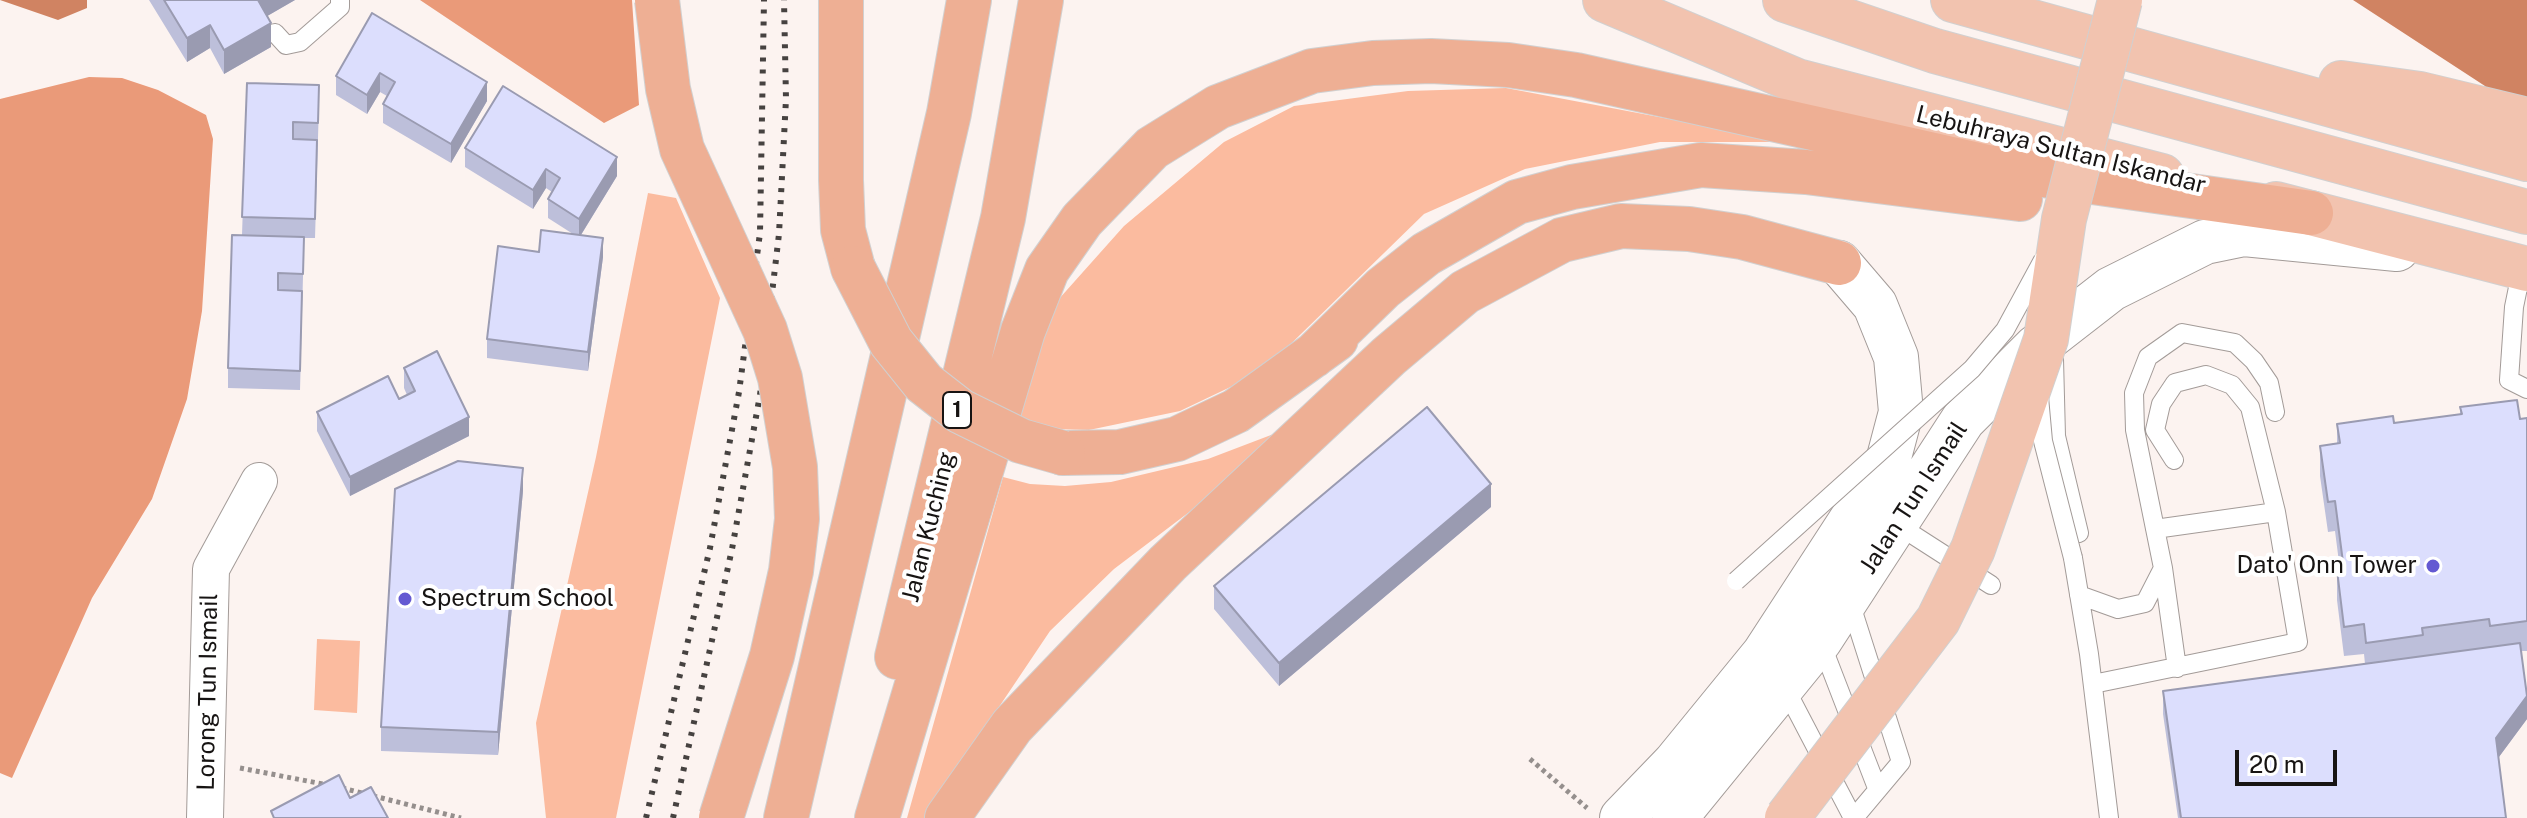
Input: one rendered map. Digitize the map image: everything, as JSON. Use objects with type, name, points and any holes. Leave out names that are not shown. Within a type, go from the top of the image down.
[{"type":"highway","points":[[657,0],[668,89],[682,149],[765,330],[780,378],[795,467],[797,519],[791,571],[772,656],[721,818]]},
{"type":"highway","points":[[841,0],[843,230],[853,268],[891,342],[924,383],[960,411],[1021,441],[1063,453],[1120,452],[1177,439],[1236,411],[1423,276],[1463,254],[1555,217],[1622,202],[1723,203],[1772,220],[1812,239],[1839,263]]},
{"type":"highway","points":[[786,818],[949,113],[969,0]]},
{"type":"highway","name":"Jalan Kuching","points":[[858,818],[1003,218],[1041,0]]},
{"type":"highway","points":[[877,818],[1023,331],[1047,270],[1082,220],[1152,148],[1218,107],[1312,71],[1373,63],[1431,61],[1508,65],[1576,75],[1987,167],[2311,213]]},
{"type":"highway","points":[[1313,356],[1383,288],[1426,254],[1517,202],[1614,178],[1701,165],[1806,172],[2002,198],[2311,213]]},
{"type":"highway","points":[[947,818],[1012,726],[1157,574],[1389,356],[1465,292],[1562,240],[1621,226],[1689,229],[1742,237],[1839,263]]},
{"type":"main road","name":"Lebuhraya Sultan Iskandar","points":[[1605,0],[1797,81],[2515,265]]},
{"type":"main road","points":[[1785,0],[1935,51],[2525,212]]},
{"type":"main road","points":[[1953,0],[2164,58],[2517,144]]},
{"type":"main road","points":[[1787,818],[1938,620],[1973,549],[2050,338],[2064,219],[2120,0]]},
{"type":"main road","points":[[2164,58],[2420,94],[2517,144]]},
{"type":"street","name":"Jalan Tun Ismail","points":[[1610,817],[1675,763],[1963,420],[2035,348],[2111,289],[2143,270],[2205,242],[2244,234],[2515,265]]},
{"type":"street","name":"Jalan Tun Ismail","points":[[1675,818],[1784,686],[1849,599],[1881,514],[1887,465],[1896,439],[1901,384],[1888,330],[1859,283],[1839,263]]},
{"type":"street","name":"Lorong Tun Ismail","points":[[205,818],[211,569],[259,481]]},
{"type":"lane","points":[[275,33],[286,45],[300,42],[340,7],[340,0]]},
{"type":"lane","points":[[1736,581],[1972,369],[2005,330],[2064,219]]},
{"type":"lane","points":[[2515,265],[2509,380],[2527,389]]},
{"type":"lane","points":[[2177,668],[2163,568],[2135,430],[2134,393],[2148,357],[2182,333],[2235,343],[2254,361],[2269,383],[2275,412]]},
{"type":"lane","points":[[2050,338],[2056,436],[2079,533]]},
{"type":"lane","points":[[2050,338],[2039,398],[2043,441],[2073,558],[2093,684],[2109,818]]},
{"type":"lane","points":[[2093,684],[2298,642],[2262,444],[2250,407],[2232,385],[2206,375],[2175,383],[2161,404],[2155,430],[2174,460]]},
{"type":"lane","points":[[2155,529],[2276,512]]},
{"type":"lane","points":[[1881,514],[1991,585]]},
{"type":"lane","points":[[2079,595],[2118,609],[2145,603],[2163,568]]},
{"type":"lane","points":[[1784,686],[1853,818],[1901,762],[1849,599]]},
{"type":"lane","points":[[1820,640],[1877,788]]},
{"type":"path","points":[[1530,759],[1610,817]]},
{"type":"path","points":[[206,767],[239,768],[297,779],[461,818]]},
{"type":"shaded area","points":[[0,0],[87,0],[87,8],[58,20]]},
{"type":"shaded area","points":[[420,0],[632,0],[639,105],[604,123]]},
{"type":"shaded area","points":[[2353,0],[2527,0],[2527,161],[2485,86]]},
{"type":"shaded area","points":[[89,77],[122,78],[158,90],[206,115],[213,139],[202,311],[187,399],[152,499],[92,598],[12,778],[0,773],[0,99]]},
{"type":"shaded area","points":[[1506,88],[1791,142],[1660,142],[1525,169],[1424,214],[1262,372],[1180,411],[1089,430],[1018,428],[1027,349],[1058,300],[1124,226],[1224,142],[1294,106],[1408,91]]},
{"type":"shaded area","points":[[648,193],[676,198],[720,298],[616,818],[546,818],[536,723],[596,457]]},
{"type":"shaded area","points":[[1292,427],[1221,488],[1114,569],[1050,631],[962,762],[929,818],[907,818],[1003,477],[1030,484],[1065,486],[1111,482],[1208,459]]},
{"type":"shaded area","points":[[317,639],[360,641],[357,713],[314,710]]},
{"type":"building","points":[[164,0],[258,0],[271,23],[224,50],[210,25],[187,38]]},
{"type":"building","points":[[372,13],[487,82],[451,144],[383,104],[395,82],[380,73],[367,95],[336,76]]},
{"type":"building","points":[[247,83],[319,85],[318,123],[293,122],[293,139],[317,140],[315,219],[242,217]]},
{"type":"building","points":[[503,86],[617,157],[579,219],[548,199],[560,178],[546,169],[533,190],[465,148]]},
{"type":"building","points":[[541,230],[603,238],[588,352],[487,339],[498,246],[539,252]]},
{"type":"building","points":[[232,235],[304,237],[303,274],[278,273],[278,290],[302,291],[300,371],[228,368]]},
{"type":"building","points":[[437,351],[469,417],[350,477],[317,412],[388,376],[399,399],[415,391],[404,368]]},
{"type":"building","name":"Dato' Onn Tower","points":[[2517,400],[2520,419],[2527,418],[2527,621],[2490,626],[2489,619],[2422,628],[2423,635],[2366,643],[2364,624],[2344,627],[2337,570],[2344,570],[2335,501],[2328,502],[2320,446],[2340,443],[2337,424],[2393,416],[2394,423],[2462,414],[2460,407]]},
{"type":"building","points":[[1427,407],[1491,484],[1279,663],[1214,586]]},
{"type":"building","points":[[458,461],[523,468],[498,732],[381,727],[395,489]]},
{"type":"building","points":[[2520,643],[2527,696],[2496,738],[2506,818],[2181,818],[2163,691]]},
{"type":"building","points":[[339,775],[350,798],[371,787],[388,818],[274,818],[271,811]]},
{"type":"railway","points":[[646,818],[710,548],[739,392],[760,233],[764,0]]},
{"type":"railway","points":[[673,818],[732,549],[760,395],[779,234],[786,99],[784,0]]},
{"type":"place","name":"Dato' Onn Tower","points":[[2433,566]]},
{"type":"place","name":"Spectrum School","points":[[405,599]]}]
